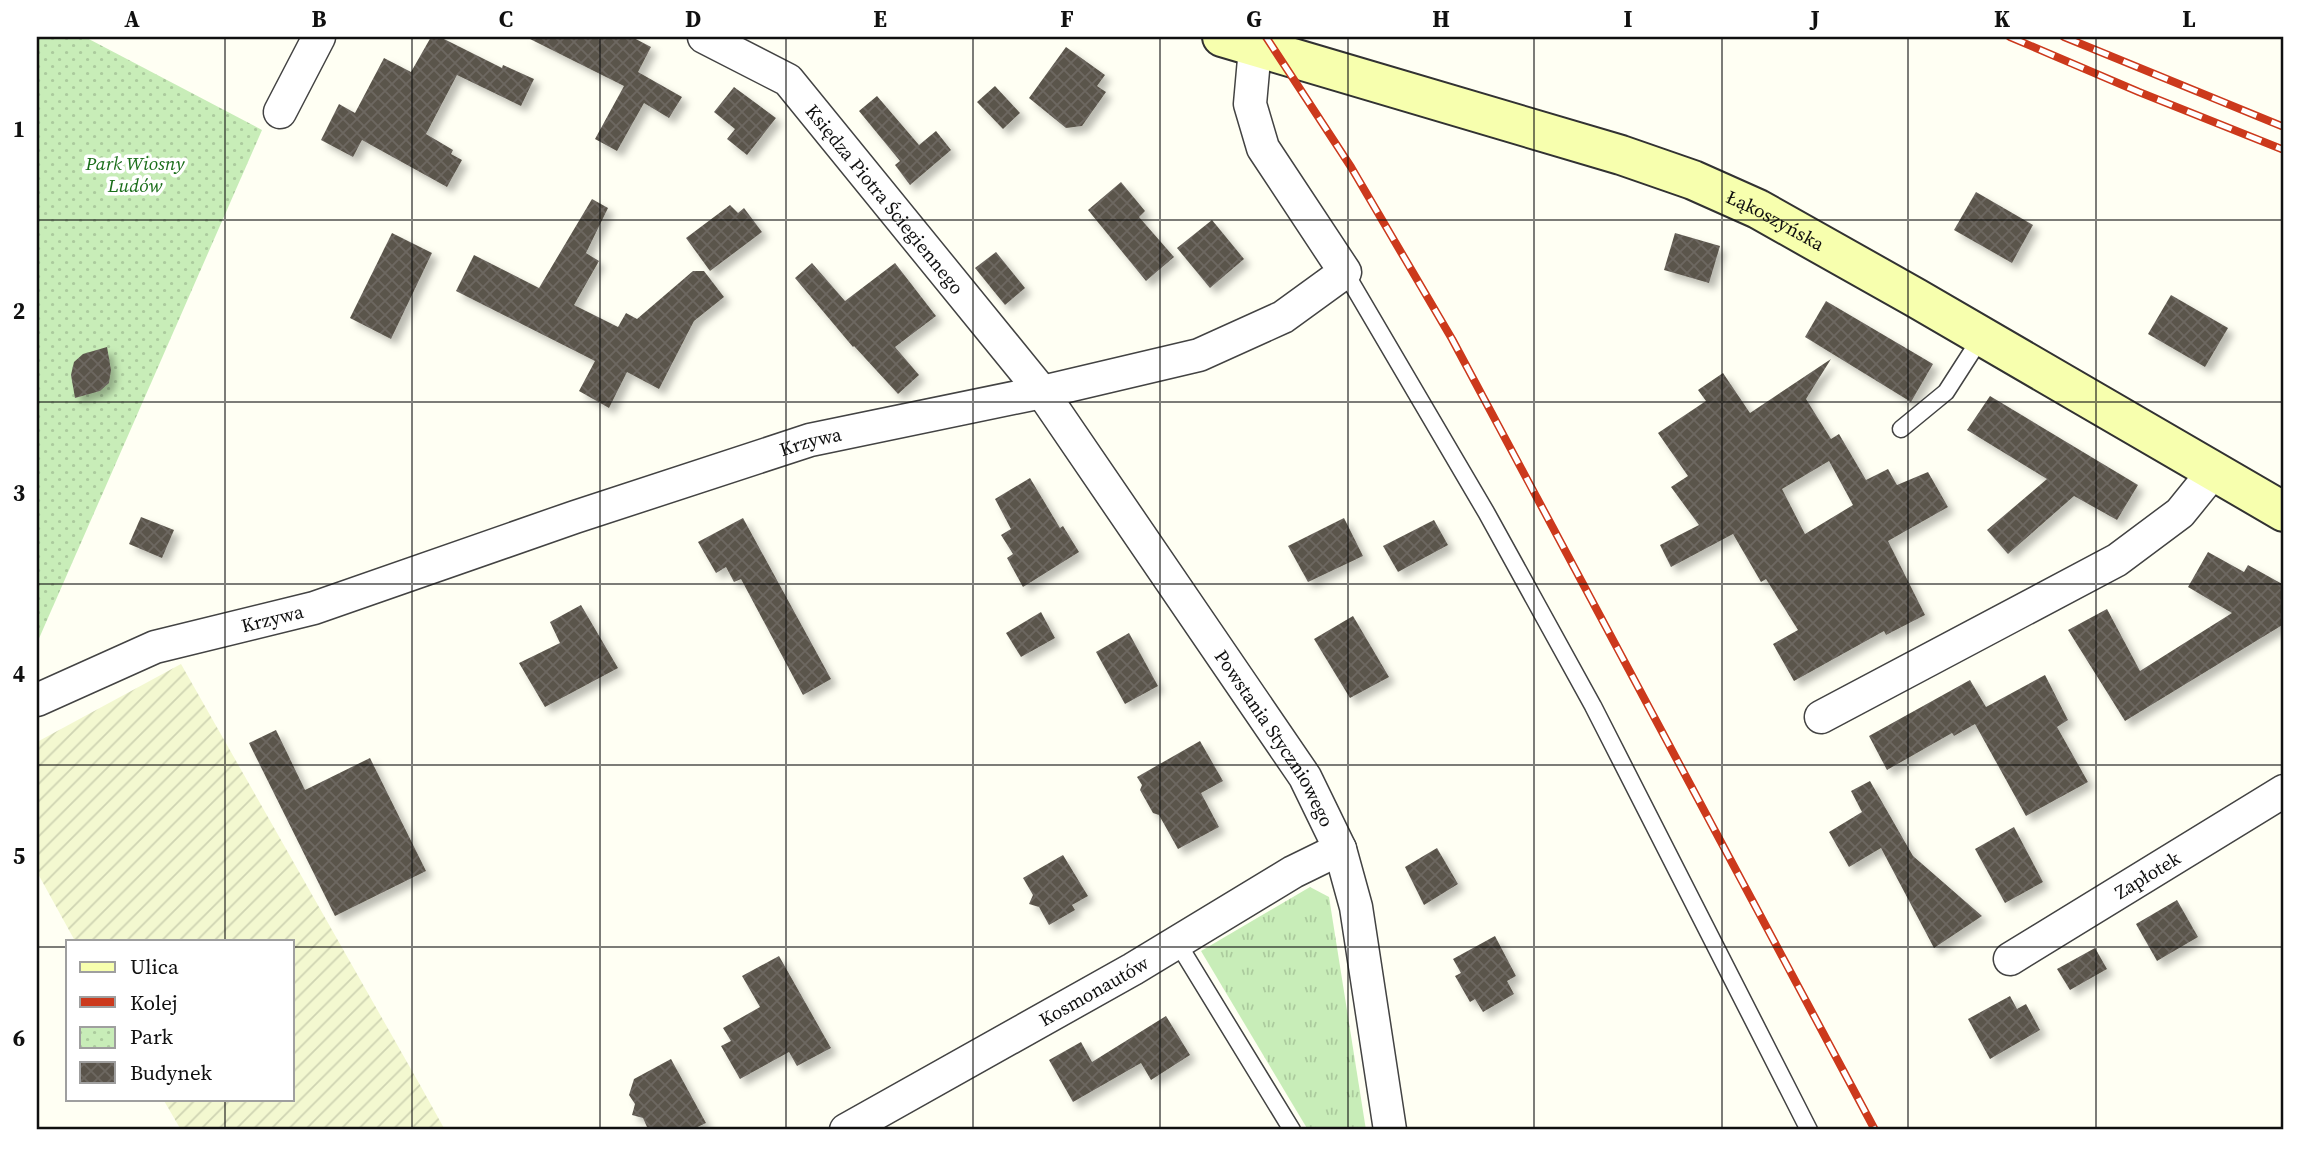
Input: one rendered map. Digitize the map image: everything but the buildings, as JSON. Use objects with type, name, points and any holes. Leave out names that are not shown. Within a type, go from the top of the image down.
[{"type":"street","points":[[280,112],[319,37]]},
{"type":"street","name":"Księdza Piotra Ściegiennego","points":[[704,37],[788,80],[1042,392]]},
{"type":"street","points":[[1238,42],[1250,104],[1263,148],[1345,272]]},
{"type":"street","name":"Łąkoszyńska","points":[[1238,42],[1621,155],[1693,180],[1769,214],[2284,512]]},
{"type":"street","name":"Krzywa","points":[[37,700],[155,647],[314,608],[575,517],[810,440],[1042,392],[1199,355],[1283,317],[1345,272]]},
{"type":"street","name":"Powstania Styczniowego","points":[[1042,392],[1305,777],[1340,849],[1356,907],[1390,1130]]},
{"type":"street","points":[[1821,717],[2117,560],[2180,513],[2214,471]]},
{"type":"street","name":"Zapłotek","points":[[2010,959],[2284,791]]},
{"type":"street","name":"Kosmonautów","points":[[846,1130],[1177,942],[1293,872],[1340,849]]},
{"type":"lane","points":[[1345,272],[1486,512],[1586,694],[1809,1130]]},
{"type":"lane","points":[[1901,429],[1946,392],[1982,337]]},
{"type":"lane","points":[[1177,942],[1292,1130]]},
{"type":"green space","name":"Park Wiosny Ludów","points":[[37,37],[85,37],[262,130],[37,643]]},
{"type":"green space","points":[[181,664],[445,1130],[181,1130],[164,1100],[294,1100],[294,940],[74,940],[37,872],[37,742]]},
{"type":"green space","points":[[1310,887],[1329,897],[1366,1130],[1308,1130],[1201,951]]},
{"type":"railway","points":[[1266,37],[1351,167],[1452,339],[1875,1130]]},
{"type":"railway","points":[[2010,37],[2284,150]]},
{"type":"railway","points":[[2064,37],[2284,127]]}]
